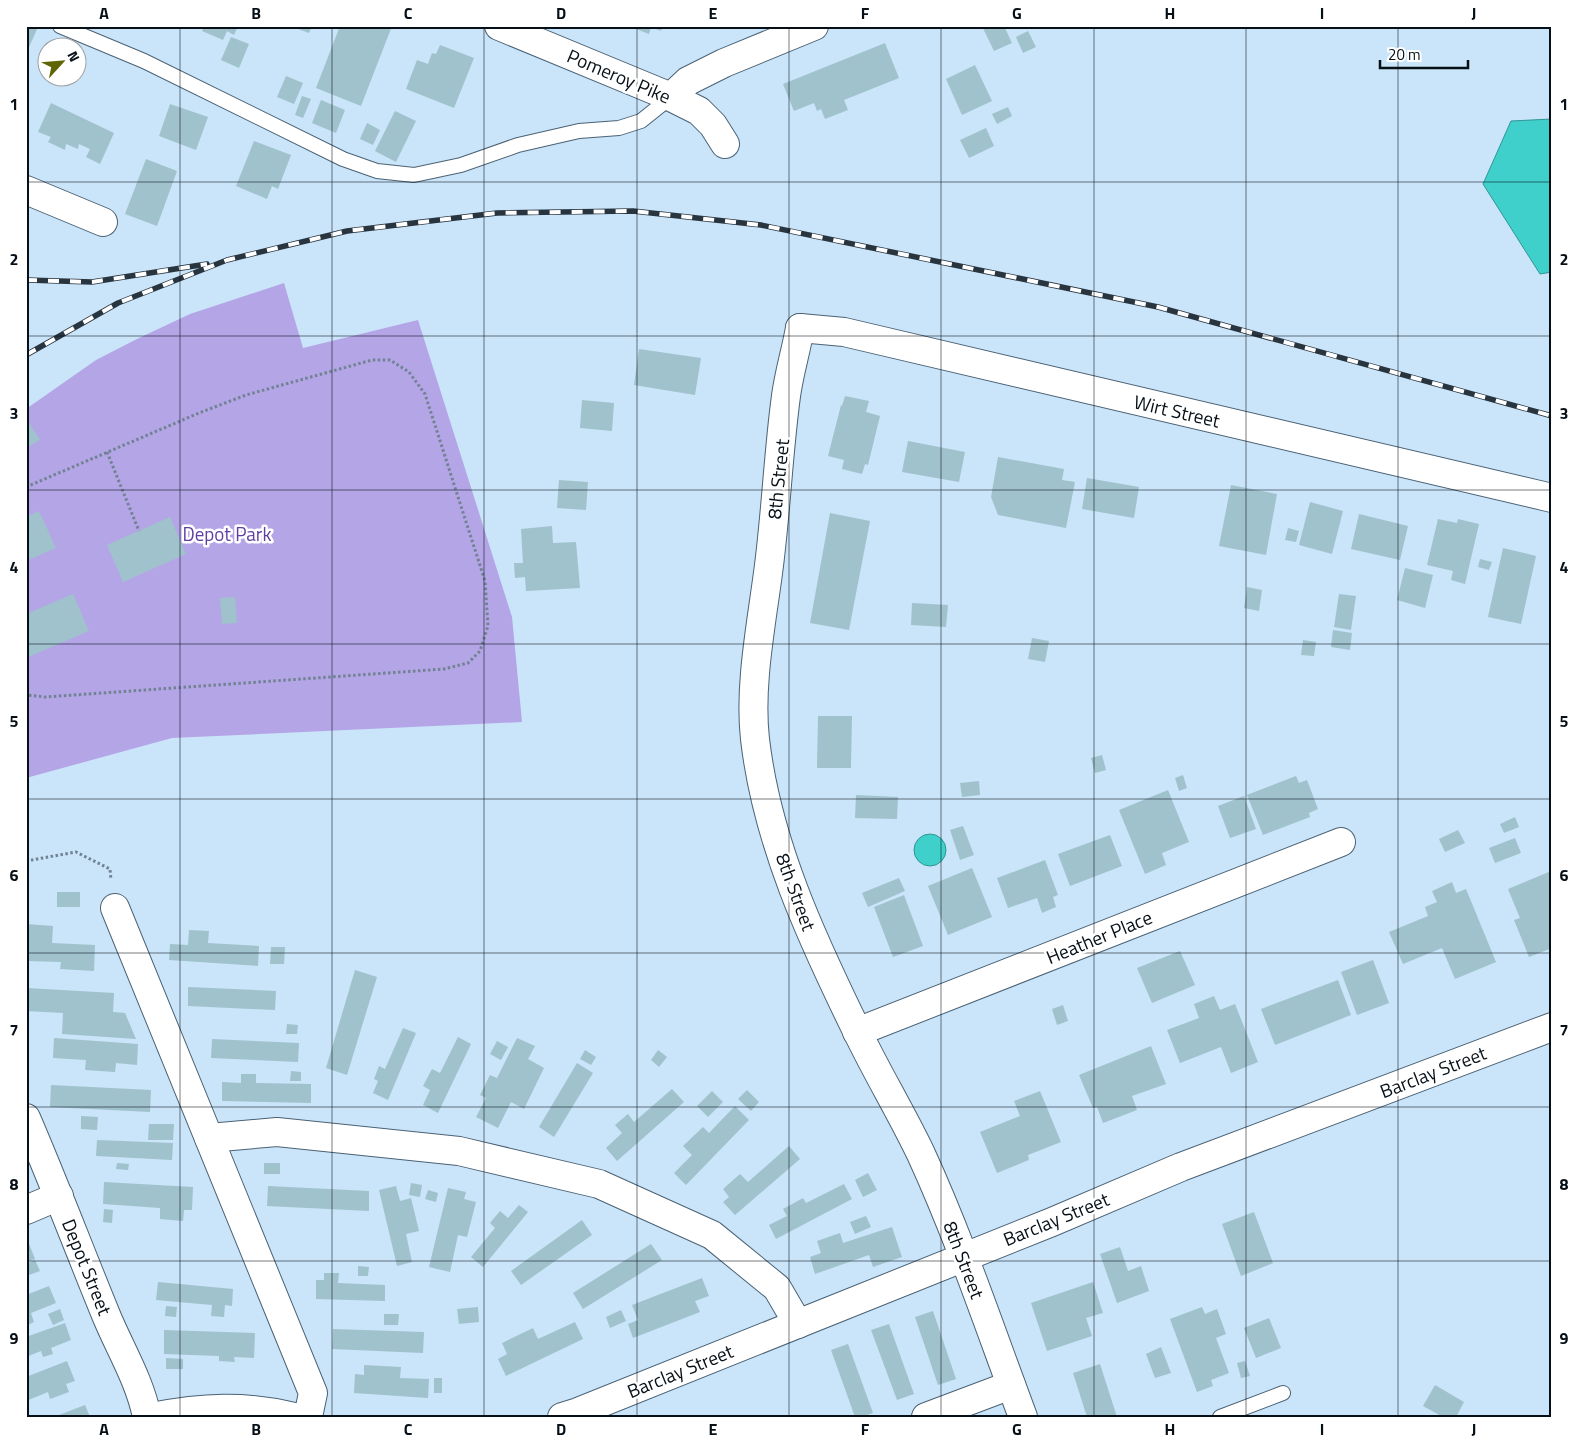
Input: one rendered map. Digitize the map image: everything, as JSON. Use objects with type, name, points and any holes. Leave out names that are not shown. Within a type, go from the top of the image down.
[{"type":"street","name":"Pomeroy Pike","points":[[499,26],[699,111],[713,125],[725,144]]},
{"type":"street","points":[[671,98],[688,81],[724,63],[814,26]]},
{"type":"street","points":[[26,190],[104,222]]},
{"type":"street","name":"Wirt Street","points":[[794,322],[854,334],[1552,498]]},
{"type":"street","name":"8th Street","points":[[794,322],[754,688],[754,737],[766,804],[787,871],[806,921],[857,1032],[920,1152],[951,1222],[1023,1417]]},
{"type":"street","name":"Heather Place","points":[[857,1032],[1341,842]]},
{"type":"street","points":[[114,908],[313,1393],[308,1417]]},
{"type":"street","name":"Barclay Street","points":[[562,1417],[798,1324],[1208,1157],[1552,1027]]},
{"type":"street","name":"Depot Street","points":[[26,1118],[143,1399],[147,1417]]},
{"type":"street","points":[[209,1138],[277,1132],[459,1151],[598,1184],[712,1235],[777,1288],[798,1324]]},
{"type":"street","points":[[26,1210],[60,1196]]},
{"type":"street","points":[[926,1417],[1011,1385]]},
{"type":"street","points":[[152,1417],[185,1410],[221,1408],[276,1412],[295,1417]]},
{"type":"lane","points":[[60,26],[144,61],[343,159],[377,171],[414,175],[461,165],[518,145],[579,131],[619,128],[641,121],[671,98]]},
{"type":"lane","points":[[1220,1417],[1284,1393]]},
{"type":"path","points":[[26,488],[199,412],[246,395],[372,360],[390,360],[409,372],[425,394],[485,581],[488,626],[480,651],[468,663],[444,669],[45,696],[26,695]]},
{"type":"path","points":[[107,452],[139,531]]},
{"type":"path","points":[[26,861],[76,852],[110,869],[114,908]]},
{"type":"green space","name":"Depot Park","points":[[284,283],[303,348],[418,320],[512,617],[522,722],[172,738],[26,778],[26,409],[96,360],[137,339],[190,314]]},
{"type":"shaded area","points":[[1552,119],[1552,272],[1540,274],[1483,184],[1511,121]]},
{"type":"shaded area","points":[[930,834],[936,835],[941,839],[945,844],[945,856],[941,861],[936,865],[930,866],[924,865],[919,861],[915,856],[914,850],[915,844],[919,839],[924,835]]},
{"type":"building","points":[[26,26],[37,29],[26,54]]},
{"type":"building","points":[[204,26],[238,26],[234,35],[227,31],[223,40],[202,31]]},
{"type":"building","points":[[290,26],[312,26],[309,33]]},
{"type":"building","points":[[340,26],[392,26],[361,106],[316,88]]},
{"type":"building","points":[[628,26],[663,26],[661,31],[651,27],[649,34]]},
{"type":"building","points":[[982,26],[1004,26],[1012,43],[994,51]]},
{"type":"building","points":[[1028,31],[1036,47],[1023,53],[1016,37]]},
{"type":"building","points":[[231,37],[249,44],[239,68],[221,60]]},
{"type":"building","points":[[885,43],[899,78],[844,100],[848,110],[825,119],[821,109],[817,111],[814,103],[794,111],[783,84]]},
{"type":"building","points":[[440,45],[474,58],[454,108],[406,89],[417,60],[428,64],[432,53],[436,54]]},
{"type":"building","points":[[975,65],[992,101],[962,115],[946,79]]},
{"type":"building","points":[[286,76],[303,83],[294,104],[277,97]]},
{"type":"building","points":[[302,96],[311,99],[303,118],[295,115]]},
{"type":"building","points":[[321,100],[345,110],[336,133],[312,123]]},
{"type":"building","points":[[51,103],[114,133],[100,164],[86,157],[90,149],[79,144],[78,149],[66,144],[65,150],[48,142],[51,137],[38,132]]},
{"type":"building","points":[[170,104],[208,117],[196,150],[159,136]]},
{"type":"building","points":[[1008,107],[1012,116],[997,124],[992,114]]},
{"type":"building","points":[[395,111],[416,121],[396,162],[375,151]]},
{"type":"building","points":[[367,123],[380,130],[373,145],[360,139]]},
{"type":"building","points":[[986,128],[994,146],[969,158],[960,140]]},
{"type":"building","points":[[254,141],[291,155],[278,189],[272,186],[267,199],[236,186]]},
{"type":"building","points":[[146,159],[177,171],[157,226],[125,214]]},
{"type":"building","points":[[639,349],[701,358],[695,395],[634,385]]},
{"type":"building","points":[[845,396],[869,401],[866,412],[880,416],[868,465],[865,464],[862,474],[842,469],[844,460],[828,456]]},
{"type":"building","points":[[582,400],[614,403],[612,431],[580,428]]},
{"type":"building","points":[[26,418],[40,440],[26,448]]},
{"type":"building","points":[[908,441],[965,452],[959,482],[902,472]]},
{"type":"building","points":[[998,457],[1064,469],[1062,480],[1075,482],[1066,528],[998,515],[991,497]]},
{"type":"building","points":[[1087,478],[1139,487],[1134,518],[1082,509]]},
{"type":"building","points":[[559,480],[588,482],[586,510],[557,508]]},
{"type":"building","points":[[1231,485],[1277,494],[1266,555],[1219,546]]},
{"type":"building","points":[[1310,502],[1343,511],[1332,554],[1299,545]]},
{"type":"building","points":[[39,511],[56,548],[26,561],[26,517]]},
{"type":"building","points":[[830,513],[870,521],[849,630],[810,623]]},
{"type":"building","points":[[1359,514],[1408,526],[1400,560],[1351,549]]},
{"type":"building","points":[[170,517],[186,554],[123,582],[107,545]]},
{"type":"building","points":[[1438,519],[1457,523],[1458,519],[1479,524],[1465,584],[1451,580],[1453,571],[1427,565]]},
{"type":"building","points":[[552,526],[553,543],[576,542],[580,588],[526,591],[525,577],[515,578],[514,563],[523,563],[521,529]]},
{"type":"building","points":[[1288,528],[1299,531],[1296,542],[1285,540]]},
{"type":"building","points":[[1503,548],[1536,556],[1521,624],[1488,617]]},
{"type":"building","points":[[1480,559],[1492,562],[1489,570],[1478,567]]},
{"type":"building","points":[[1405,568],[1433,575],[1425,608],[1397,600]]},
{"type":"building","points":[[1247,587],[1262,590],[1259,611],[1244,608]]},
{"type":"building","points":[[73,594],[89,631],[26,658],[26,614]]},
{"type":"building","points":[[1339,594],[1356,596],[1351,630],[1334,627]]},
{"type":"building","points":[[235,597],[237,623],[222,624],[220,598]]},
{"type":"building","points":[[912,603],[948,605],[946,627],[911,625]]},
{"type":"building","points":[[1333,630],[1352,633],[1350,650],[1331,647]]},
{"type":"building","points":[[1032,638],[1049,641],[1045,662],[1028,659]]},
{"type":"building","points":[[1303,640],[1316,642],[1314,656],[1301,655]]},
{"type":"building","points":[[818,716],[852,716],[851,768],[817,768]]},
{"type":"building","points":[[1102,755],[1106,770],[1095,773],[1091,758]]},
{"type":"building","points":[[1183,775],[1187,788],[1179,791],[1175,778]]},
{"type":"building","points":[[1296,776],[1299,783],[1307,780],[1318,809],[1309,813],[1310,817],[1263,835],[1247,795]]},
{"type":"building","points":[[979,781],[980,795],[962,797],[960,783]]},
{"type":"building","points":[[1168,790],[1189,842],[1162,853],[1166,865],[1145,874],[1119,810]]},
{"type":"building","points":[[856,795],[898,797],[897,819],[855,818]]},
{"type":"building","points":[[1244,796],[1256,829],[1230,838],[1218,806]]},
{"type":"building","points":[[1515,817],[1519,827],[1504,833],[1500,824]]},
{"type":"building","points":[[963,826],[974,855],[960,860],[950,830]]},
{"type":"building","points":[[1458,830],[1465,843],[1445,852],[1439,839]]},
{"type":"building","points":[[1110,835],[1122,866],[1070,886],[1058,854]]},
{"type":"building","points":[[1515,838],[1521,853],[1495,863],[1489,848]]},
{"type":"building","points":[[1045,860],[1058,895],[1053,897],[1056,907],[1042,913],[1037,898],[1008,908],[997,878]]},
{"type":"building","points":[[972,868],[992,917],[948,935],[928,886]]},
{"type":"building","points":[[1549,872],[1552,880],[1552,948],[1529,957],[1514,920],[1520,918],[1508,889]]},
{"type":"building","points":[[899,878],[905,891],[868,907],[862,893]]},
{"type":"building","points":[[1452,882],[1456,893],[1466,889],[1496,962],[1455,979],[1442,948],[1403,964],[1389,932],[1428,916],[1425,907],[1437,902],[1432,891]]},
{"type":"building","points":[[57,892],[80,892],[80,907],[57,907]]},
{"type":"building","points":[[904,895],[923,946],[893,957],[874,907]]},
{"type":"building","points":[[26,924],[53,926],[52,943],[95,945],[94,971],[60,969],[61,962],[26,961]]},
{"type":"building","points":[[189,930],[209,931],[208,943],[259,946],[258,966],[169,960],[170,944],[188,945]]},
{"type":"building","points":[[271,947],[285,947],[284,964],[270,964]]},
{"type":"building","points":[[1180,951],[1195,985],[1152,1003],[1137,968]]},
{"type":"building","points":[[1373,960],[1389,1003],[1357,1015],[1341,972]]},
{"type":"building","points":[[355,970],[377,977],[347,1075],[326,1068]]},
{"type":"building","points":[[1338,980],[1351,1015],[1275,1045],[1261,1009]]},
{"type":"building","points":[[188,987],[276,991],[275,1010],[188,1006]]},
{"type":"building","points":[[27,988],[114,993],[113,1012],[125,1013],[136,1039],[62,1034],[63,1013],[26,1011]]},
{"type":"building","points":[[1214,996],[1220,1010],[1235,1004],[1258,1062],[1231,1073],[1221,1047],[1180,1063],[1167,1030],[1199,1018],[1194,1004]]},
{"type":"building","points":[[1063,1005],[1068,1021],[1057,1025],[1052,1009]]},
{"type":"building","points":[[287,1024],[298,1025],[297,1034],[286,1034]]},
{"type":"building","points":[[403,1028],[416,1033],[388,1100],[373,1093],[378,1081],[374,1079],[379,1066],[385,1069]]},
{"type":"building","points":[[458,1037],[471,1044],[438,1113],[423,1105],[430,1090],[423,1086],[432,1069],[440,1073]]},
{"type":"building","points":[[54,1038],[138,1044],[137,1065],[116,1063],[115,1072],[85,1070],[86,1060],[53,1058]]},
{"type":"building","points":[[517,1038],[535,1046],[528,1059],[544,1068],[524,1109],[511,1102],[498,1128],[476,1117],[486,1098],[480,1095],[490,1075],[497,1078]]},
{"type":"building","points":[[212,1039],[299,1043],[298,1062],[211,1058]]},
{"type":"building","points":[[497,1041],[508,1047],[501,1060],[490,1054]]},
{"type":"building","points":[[1151,1046],[1166,1084],[1132,1096],[1137,1110],[1103,1123],[1097,1107],[1093,1108],[1079,1075]]},
{"type":"building","points":[[585,1050],[596,1057],[591,1065],[580,1059]]},
{"type":"building","points":[[658,1050],[667,1057],[659,1067],[651,1060]]},
{"type":"building","points":[[577,1063],[593,1073],[554,1137],[539,1127]]},
{"type":"building","points":[[291,1071],[301,1072],[301,1081],[290,1081]]},
{"type":"building","points":[[241,1074],[256,1074],[256,1083],[311,1084],[311,1103],[222,1101],[222,1082],[241,1083]]},
{"type":"building","points":[[51,1085],[151,1090],[150,1112],[50,1107]]},
{"type":"building","points":[[672,1089],[684,1102],[617,1161],[606,1148],[622,1133],[615,1125],[628,1114],[634,1122]]},
{"type":"building","points":[[747,1090],[759,1102],[751,1111],[738,1099]]},
{"type":"building","points":[[712,1091],[723,1102],[708,1117],[697,1106]]},
{"type":"building","points":[[1040,1091],[1061,1142],[1028,1155],[1029,1160],[997,1173],[980,1132],[1020,1116],[1014,1101]]},
{"type":"building","points":[[735,1106],[749,1120],[686,1185],[674,1173],[692,1155],[683,1146],[703,1127],[709,1133]]},
{"type":"building","points":[[81,1116],[98,1117],[97,1130],[81,1129]]},
{"type":"building","points":[[149,1124],[174,1124],[173,1140],[148,1140]]},
{"type":"building","points":[[97,1140],[173,1143],[172,1160],[96,1156]]},
{"type":"building","points":[[789,1146],[800,1159],[735,1215],[723,1202],[729,1197],[723,1189],[740,1174],[748,1182]]},
{"type":"building","points":[[117,1163],[129,1164],[128,1170],[116,1169]]},
{"type":"building","points":[[264,1163],[280,1163],[280,1174],[264,1174]]},
{"type":"building","points":[[868,1173],[877,1190],[863,1197],[855,1180]]},
{"type":"building","points":[[104,1182],[193,1187],[192,1210],[184,1210],[183,1221],[160,1219],[160,1208],[103,1204]]},
{"type":"building","points":[[411,1183],[422,1185],[420,1197],[409,1195]]},
{"type":"building","points":[[844,1184],[852,1199],[776,1239],[769,1225],[787,1216],[783,1209],[803,1198],[806,1203]]},
{"type":"building","points":[[268,1186],[369,1191],[369,1211],[267,1206]]},
{"type":"building","points":[[396,1186],[400,1201],[411,1198],[419,1231],[406,1234],[412,1262],[397,1266],[379,1190]]},
{"type":"building","points":[[448,1188],[466,1192],[464,1199],[476,1202],[467,1237],[458,1235],[450,1272],[429,1267]]},
{"type":"building","points":[[428,1190],[438,1193],[436,1202],[425,1199]]},
{"type":"building","points":[[519,1205],[528,1212],[483,1267],[471,1257],[495,1228],[490,1223],[500,1211],[508,1218]]},
{"type":"building","points":[[104,1209],[113,1210],[112,1223],[103,1222]]},
{"type":"building","points":[[1254,1212],[1273,1263],[1241,1276],[1222,1224]]},
{"type":"building","points":[[866,1216],[871,1227],[855,1234],[850,1222]]},
{"type":"building","points":[[582,1220],[592,1235],[521,1285],[511,1271]]},
{"type":"building","points":[[892,1227],[902,1257],[873,1267],[869,1255],[815,1274],[810,1257],[821,1253],[817,1241],[840,1233],[843,1243]]},
{"type":"building","points":[[26,1236],[35,1259],[26,1262]]},
{"type":"building","points":[[651,1244],[662,1260],[583,1309],[573,1293]]},
{"type":"building","points":[[1120,1247],[1128,1271],[1141,1266],[1149,1291],[1117,1303],[1100,1254]]},
{"type":"building","points":[[35,1260],[40,1271],[29,1275],[26,1264]]},
{"type":"building","points":[[358,1266],[369,1267],[368,1276],[358,1276]]},
{"type":"building","points":[[324,1273],[339,1273],[338,1283],[385,1285],[385,1301],[316,1299],[316,1280],[324,1280]]},
{"type":"building","points":[[702,1278],[709,1296],[695,1301],[700,1312],[633,1338],[628,1324],[638,1320],[632,1305]]},
{"type":"building","points":[[158,1282],[233,1289],[232,1306],[225,1305],[224,1317],[211,1316],[212,1305],[156,1300]]},
{"type":"building","points":[[1093,1282],[1103,1313],[1086,1318],[1092,1336],[1047,1351],[1031,1303]]},
{"type":"building","points":[[49,1286],[56,1303],[31,1313],[34,1322],[26,1326],[26,1295]]},
{"type":"building","points":[[166,1306],[177,1307],[176,1317],[165,1316]]},
{"type":"building","points":[[478,1307],[479,1322],[459,1324],[457,1309]]},
{"type":"building","points":[[1202,1307],[1205,1314],[1217,1309],[1226,1334],[1216,1338],[1229,1373],[1211,1380],[1213,1386],[1197,1392],[1170,1319]]},
{"type":"building","points":[[60,1309],[64,1320],[53,1325],[48,1314]]},
{"type":"building","points":[[621,1310],[626,1321],[610,1328],[606,1317]]},
{"type":"building","points":[[933,1311],[956,1379],[938,1385],[915,1317]]},
{"type":"building","points":[[384,1314],[399,1314],[398,1325],[384,1325]]},
{"type":"building","points":[[1269,1318],[1281,1348],[1256,1358],[1244,1328]]},
{"type":"building","points":[[575,1322],[583,1339],[506,1376],[498,1359],[507,1354],[502,1343],[533,1328],[538,1339]]},
{"type":"building","points":[[65,1323],[71,1340],[51,1348],[53,1354],[43,1357],[41,1351],[26,1357],[26,1337]]},
{"type":"building","points":[[889,1324],[914,1394],[897,1400],[871,1330]]},
{"type":"building","points":[[333,1329],[424,1332],[423,1353],[332,1349]]},
{"type":"building","points":[[164,1330],[255,1333],[254,1358],[234,1357],[235,1362],[219,1361],[219,1356],[164,1354]]},
{"type":"building","points":[[848,1344],[873,1413],[861,1417],[855,1417],[831,1350]]},
{"type":"building","points":[[1161,1347],[1171,1373],[1155,1378],[1146,1354]]},
{"type":"building","points":[[166,1358],[183,1359],[183,1369],[166,1369]]},
{"type":"building","points":[[67,1361],[75,1381],[66,1384],[69,1392],[50,1399],[48,1392],[26,1401],[26,1377]]},
{"type":"building","points":[[1245,1361],[1250,1376],[1241,1378],[1237,1363]]},
{"type":"building","points":[[1100,1364],[1117,1417],[1087,1417],[1073,1373]]},
{"type":"building","points":[[364,1365],[401,1367],[400,1378],[429,1379],[428,1398],[354,1393],[355,1374],[364,1375]]},
{"type":"building","points":[[434,1378],[442,1378],[442,1393],[434,1393]]},
{"type":"building","points":[[1435,1385],[1464,1402],[1456,1417],[1443,1417],[1423,1406]]},
{"type":"building","points":[[85,1405],[90,1417],[54,1417]]},
{"type":"railway","points":[[26,355],[118,303],[227,260],[347,231],[497,213],[633,211],[761,225],[1158,307],[1552,416]]},
{"type":"railway","points":[[26,280],[92,282],[207,264]]}]
